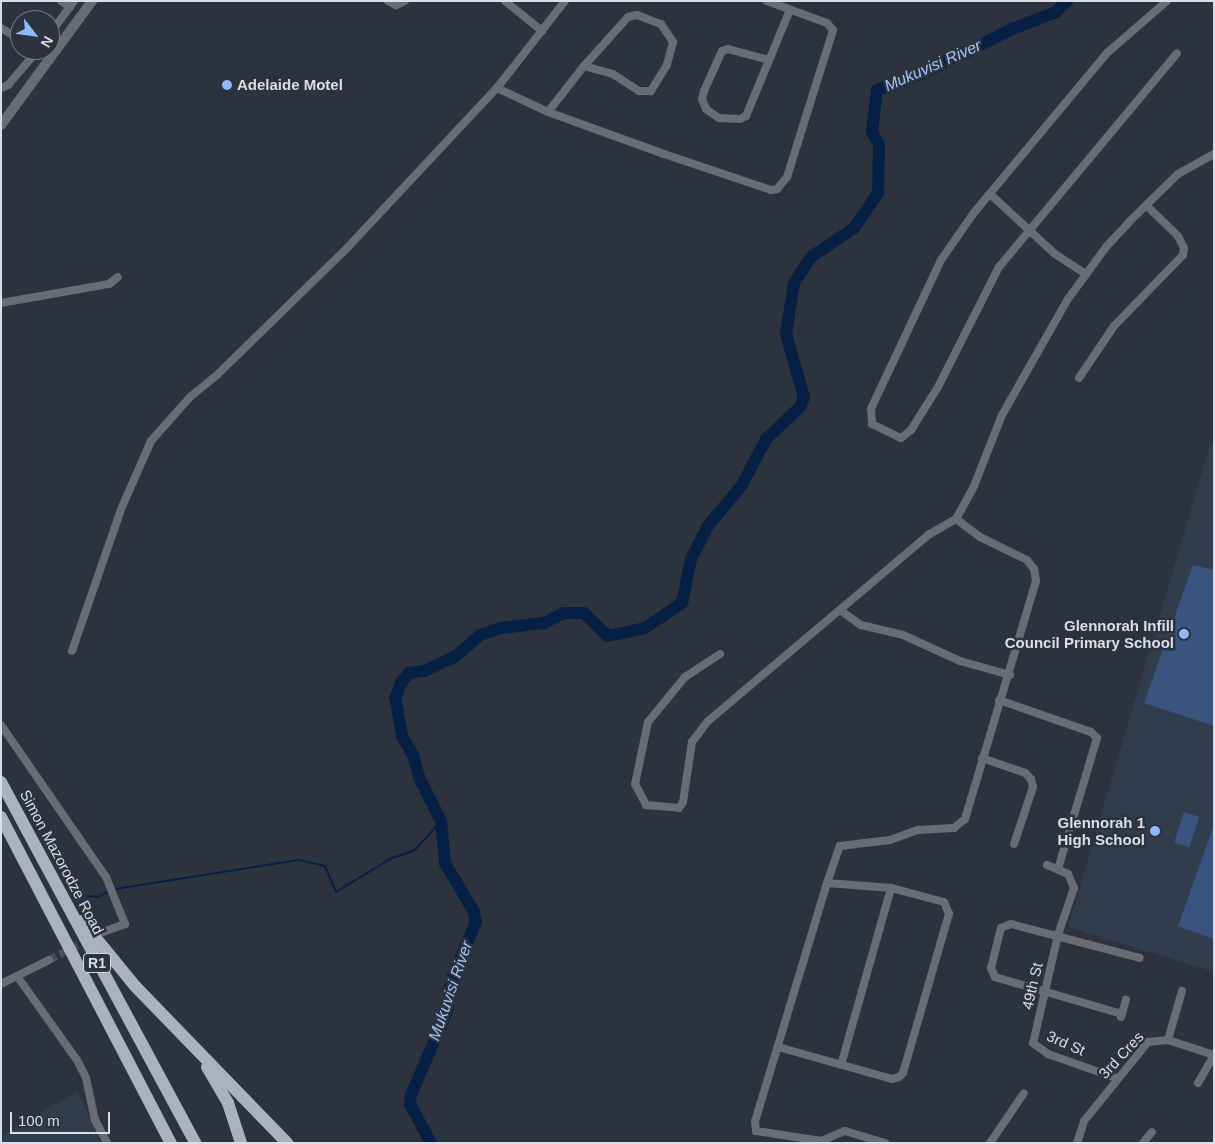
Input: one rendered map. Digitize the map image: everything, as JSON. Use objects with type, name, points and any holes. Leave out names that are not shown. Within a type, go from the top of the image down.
[{"type":"highway","name":"Simon Mazorodze Road","points":[[1,782],[194,1143]]},
{"type":"highway","name":"R1","points":[[1,817],[171,1143]]},
{"type":"highway","points":[[59,891],[107,954],[287,1143]]},
{"type":"highway","points":[[197,1050],[228,1103],[241,1143]]},
{"type":"highway","points":[[163,1128],[165,1143]]},
{"type":"street","points":[[60,20],[72,4],[61,1]]},
{"type":"street","points":[[1,125],[92,1]]},
{"type":"street","points":[[388,1],[396,5],[405,1]]},
{"type":"street","points":[[505,1],[542,31]]},
{"type":"street","points":[[72,652],[122,507],[151,441],[190,397],[217,375],[348,247],[497,88],[565,1]]},
{"type":"street","points":[[497,88],[548,112],[682,160],[777,189],[786,177],[833,36],[832,26],[827,23],[767,1]]},
{"type":"street","points":[[1167,1],[1107,53],[990,194],[941,260],[870,409],[872,424],[902,438],[912,430],[938,387],[994,275],[1178,53]]},
{"type":"street","points":[[769,60],[728,49],[722,50],[704,91],[702,99],[706,109],[719,118],[740,119],[746,116],[790,10]]},
{"type":"street","points":[[548,112],[584,66],[628,17],[637,15],[661,24],[673,42],[668,65],[651,91],[639,91],[613,74],[584,66]]},
{"type":"street","points":[[1,88],[8,85],[29,60]]},
{"type":"street","points":[[720,654],[684,678],[648,722],[635,784],[646,805],[679,808],[683,802],[692,742],[707,722],[928,535],[956,519],[971,492],[1002,415],[1068,299],[1106,247],[1178,174],[1214,154]]},
{"type":"street","points":[[990,194],[1055,254],[1086,274]]},
{"type":"street","points":[[1079,378],[1114,326],[1184,252],[1178,236],[1147,206]]},
{"type":"street","points":[[1,303],[109,284],[118,277]]},
{"type":"street","points":[[885,1143],[845,1131],[821,1141],[756,1131],[755,1121],[840,846],[890,840],[918,830],[959,827],[965,819],[999,700],[1010,675],[1036,581],[1034,569],[1026,560],[980,537],[956,519]]},
{"type":"street","points":[[840,610],[860,625],[903,634],[960,661],[1010,675]]},
{"type":"street","points":[[999,700],[1091,732],[1097,738],[1058,869],[1047,865]]},
{"type":"street","points":[[1,725],[106,877],[125,924],[102,932]]},
{"type":"street","points":[[982,758],[1025,773],[1031,779],[1033,787],[1014,844]]},
{"type":"street","name":"49th St","points":[[1033,1043],[1058,935],[1074,888],[1073,880],[1058,869]]},
{"type":"street","points":[[778,1047],[892,1079],[903,1073],[949,914],[944,902],[891,888],[827,883]]},
{"type":"street","points":[[842,1065],[891,888]]},
{"type":"street","points":[[1126,1000],[1121,1016],[995,977],[991,968],[1001,928],[1006,924],[1058,935],[1140,958]]},
{"type":"street","points":[[1,984],[48,960]]},
{"type":"street","points":[[17,976],[78,1060],[86,1078],[95,1120],[107,1143]]},
{"type":"street","points":[[1168,1040],[1182,991]]},
{"type":"street","name":"3rd Cres","points":[[1077,1143],[1084,1121],[1116,1078],[1148,1042],[1168,1040],[1214,1055]]},
{"type":"street","name":"3rd St","points":[[1033,1043],[1048,1054],[1116,1078]]},
{"type":"street","points":[[1198,1083],[1214,1055]]},
{"type":"street","points":[[990,1143],[1024,1093]]},
{"type":"street","points":[[1143,1143],[1152,1132]]},
{"type":"shaded area","name":"Glennorah 1 High School","points":[[1210,445],[1214,446],[1214,972],[1068,927]]},
{"type":"shaded area","points":[[1193,565],[1214,570],[1214,726],[1144,703]]},
{"type":"shaded area","points":[[1184,812],[1199,817],[1189,847],[1174,842]]},
{"type":"shaded area","points":[[1214,825],[1214,939],[1178,926]]},
{"type":"shaded area","points":[[77,1091],[101,1143],[1,1143],[1,1137]]},
{"type":"waterway","name":"Mukuvisi River","points":[[431,1143],[410,1104],[411,1095],[447,1011],[452,978],[476,922],[474,912],[445,863],[441,821],[419,777],[413,755],[402,736],[395,698],[401,683],[409,673],[424,671],[456,656],[480,635],[500,628],[544,623],[564,613],[584,613],[608,636],[645,628],[682,603],[691,559],[707,527],[742,485],[766,439],[800,407],[804,397],[786,334],[794,283],[811,257],[854,228],[878,193],[879,145],[872,131],[877,90],[921,74],[1012,29],[1056,12],[1067,1]]},
{"type":"waterway","points":[[115,889],[299,860],[325,866],[336,892],[392,858],[415,850],[441,821]]},
{"type":"waterway","points":[[87,896],[98,897],[110,891]]},
{"type":"tunnel","points":[[49,960],[89,939]]},
{"type":"place","name":"Adelaide Motel","points":[[227,85]]},
{"type":"place","name":"Glennorah Infill Council Primary School","points":[[1184,634]]},
{"type":"place","name":"Glennorah 1 High School","points":[[1155,831]]}]
